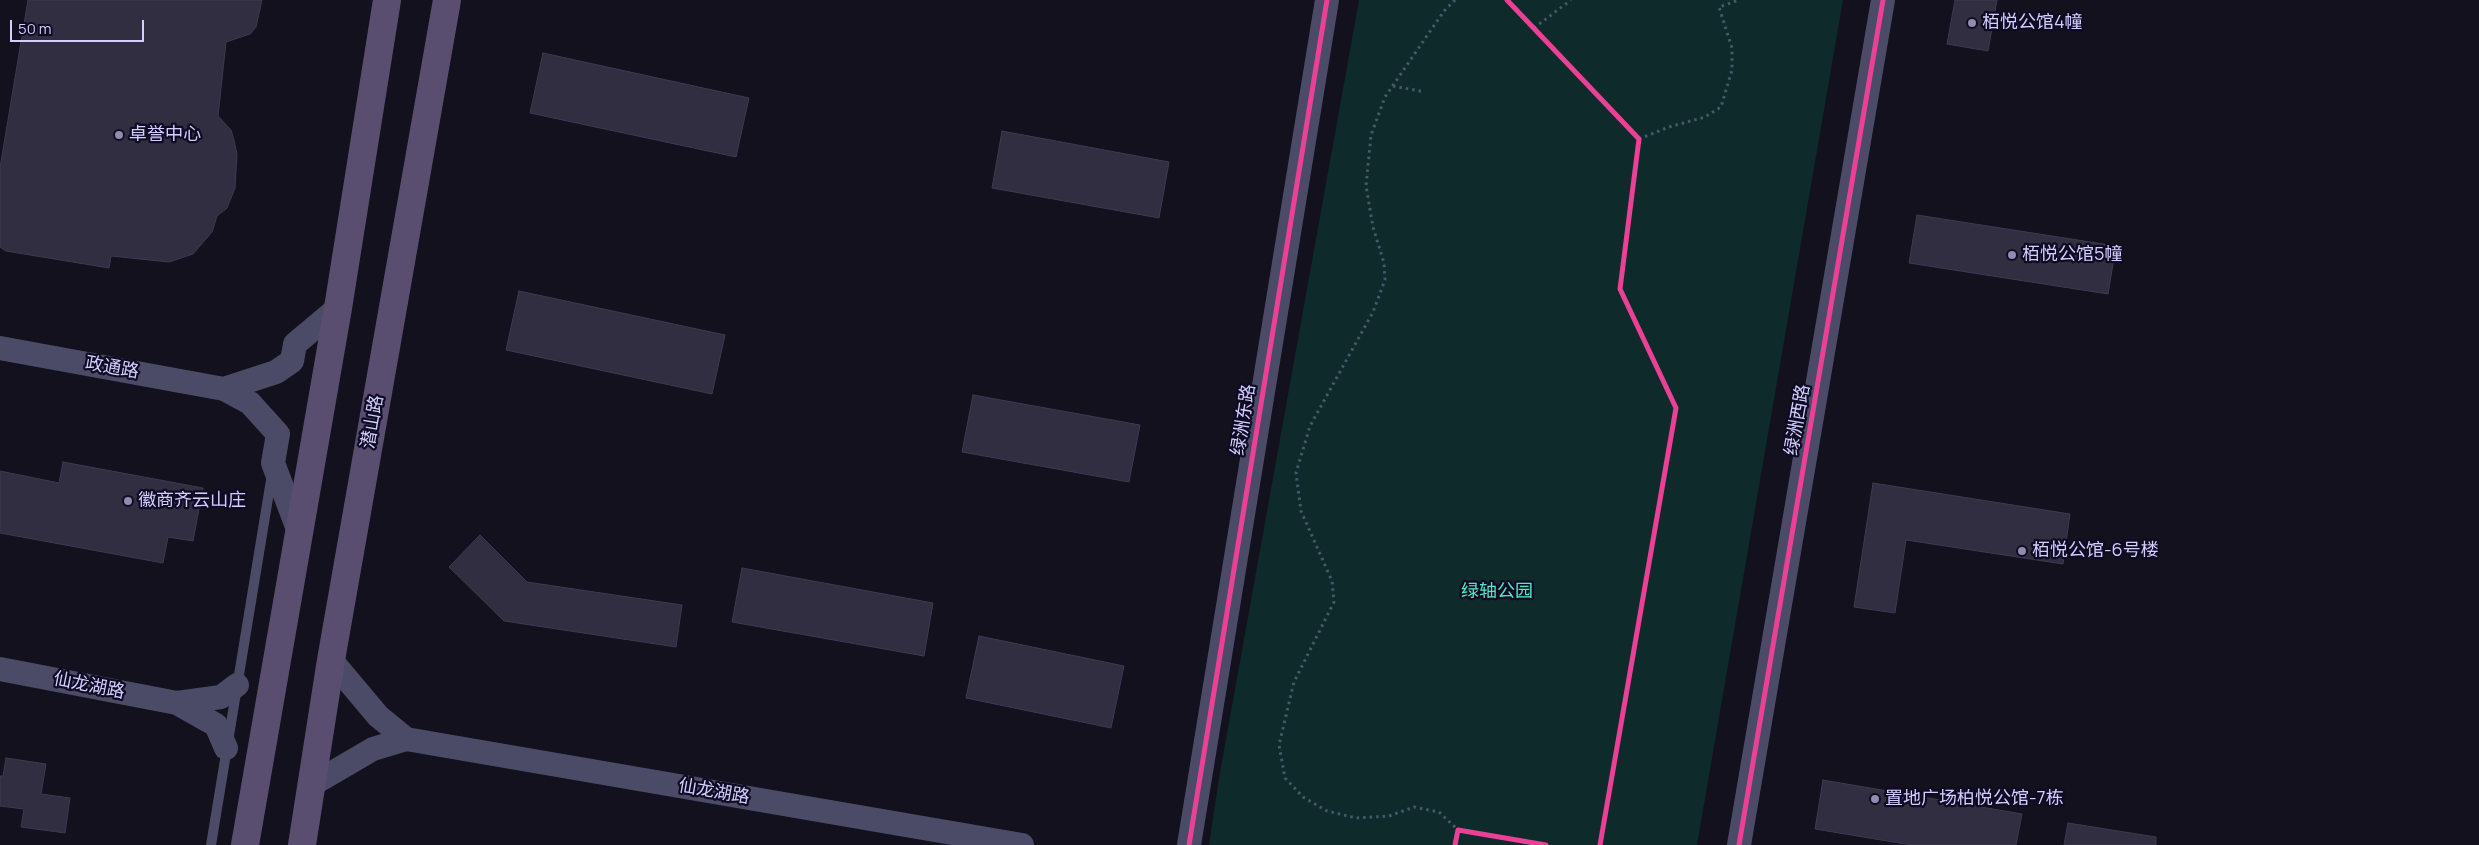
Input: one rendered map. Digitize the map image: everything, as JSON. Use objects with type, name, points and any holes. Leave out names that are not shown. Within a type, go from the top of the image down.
[{"type":"main road","points":[[245,845],[338,308],[387,0]]},
{"type":"main road","name":"潜山路","points":[[302,845],[331,660],[447,0]]},
{"type":"street","name":"绿洲东路","points":[[1189,845],[1327,0]]},
{"type":"street","name":"绿洲西路","points":[[1739,845],[1883,0]]},
{"type":"street","points":[[224,389],[276,372],[292,361],[295,344],[338,308]]},
{"type":"street","name":"政通路","points":[[0,348],[224,389]]},
{"type":"street","points":[[224,389],[250,403],[278,434],[273,463],[299,532]]},
{"type":"street","points":[[331,660],[378,716],[406,739]]},
{"type":"street","name":"仙龙湖路","points":[[0,669],[178,703]]},
{"type":"street","points":[[178,703],[221,697],[237,685]]},
{"type":"street","points":[[178,703],[216,725],[226,748]]},
{"type":"street","points":[[313,784],[374,749],[406,739]]},
{"type":"street","name":"仙龙湖路","points":[[406,739],[1022,845]]},
{"type":"lane","points":[[210,845],[273,463]]},
{"type":"path","points":[[1455,0],[1444,11],[1385,97],[1371,135],[1366,186],[1373,227],[1384,263],[1385,280],[1373,312],[1310,426],[1296,473],[1301,512],[1332,581],[1334,602],[1294,682],[1279,745],[1285,778],[1303,797],[1327,811],[1356,818],[1389,816],[1414,808],[1439,812],[1458,830],[1468,831]]},
{"type":"path","points":[[1534,28],[1571,0]]},
{"type":"path","points":[[1638,139],[1669,126],[1705,118],[1721,107],[1732,70],[1732,48],[1719,7],[1739,0]]},
{"type":"path","points":[[1527,21],[1540,35]]},
{"type":"path","points":[[1393,86],[1425,92]]},
{"type":"path","points":[[1632,132],[1638,139],[1637,148]]},
{"type":"path","points":[[1457,837],[1458,830]]},
{"type":"green space","name":"绿轴公园","points":[[1359,0],[1843,0],[1697,845],[1209,845],[1219,778]]},
{"type":"building","name":"卓誉中心","points":[[28,0],[262,0],[256,27],[250,34],[226,42],[218,116],[231,130],[234,140],[237,154],[235,188],[227,208],[217,216],[212,232],[193,254],[169,262],[111,256],[109,268],[6,251],[0,247],[0,168]]},
{"type":"building","name":"栢悦公馆4幢","points":[[1955,0],[1997,0],[1988,51],[1947,44]]},
{"type":"building","points":[[543,53],[749,98],[736,157],[530,113]]},
{"type":"building","points":[[1002,131],[1169,162],[1159,218],[992,188]]},
{"type":"building","name":"栢悦公馆5幢","points":[[1917,215],[2116,246],[2108,294],[1909,263]]},
{"type":"building","points":[[519,291],[725,335],[712,394],[506,350]]},
{"type":"building","points":[[973,395],[1140,425],[1129,482],[962,452]]},
{"type":"building","points":[[63,462],[203,488],[193,541],[168,537],[163,563],[0,533],[0,471],[59,483]]},
{"type":"building","name":"栢悦公馆-6号楼","points":[[1873,483],[2070,514],[2063,564],[1906,540],[1895,613],[1854,607]]},
{"type":"building","points":[[480,535],[527,582],[682,605],[676,647],[504,621],[449,567]]},
{"type":"building","points":[[742,568],[933,603],[924,656],[732,622]]},
{"type":"building","points":[[979,636],[1124,666],[1111,728],[966,698]]},
{"type":"building","points":[[6,758],[46,764],[41,794],[70,798],[65,833],[21,827],[24,809],[0,806],[0,776],[3,776]]},
{"type":"building","name":"置地广场柏悦公馆-7栋","points":[[1823,780],[2022,814],[2016,845],[1911,845],[1815,829]]},
{"type":"building","points":[[2068,823],[2156,837],[2156,845],[2064,845]]},
{"type":"cycle path","points":[[1189,845],[1327,0]]},
{"type":"cycle path","points":[[1507,0],[1639,139],[1620,289],[1676,408],[1600,845]]},
{"type":"cycle path","points":[[1739,845],[1883,0]]},
{"type":"cycle path","points":[[1455,845],[1458,830],[1546,845]]},
{"type":"place","name":"栢悦公馆4幢","points":[[1972,23]]},
{"type":"place","name":"卓誉中心","points":[[119,135]]},
{"type":"place","name":"栢悦公馆5幢","points":[[2012,255]]},
{"type":"place","name":"徽商齐云山庄","points":[[128,501]]},
{"type":"place","name":"栢悦公馆-6号楼","points":[[2022,551]]},
{"type":"place","name":"置地广场柏悦公馆-7栋","points":[[1875,799]]}]
